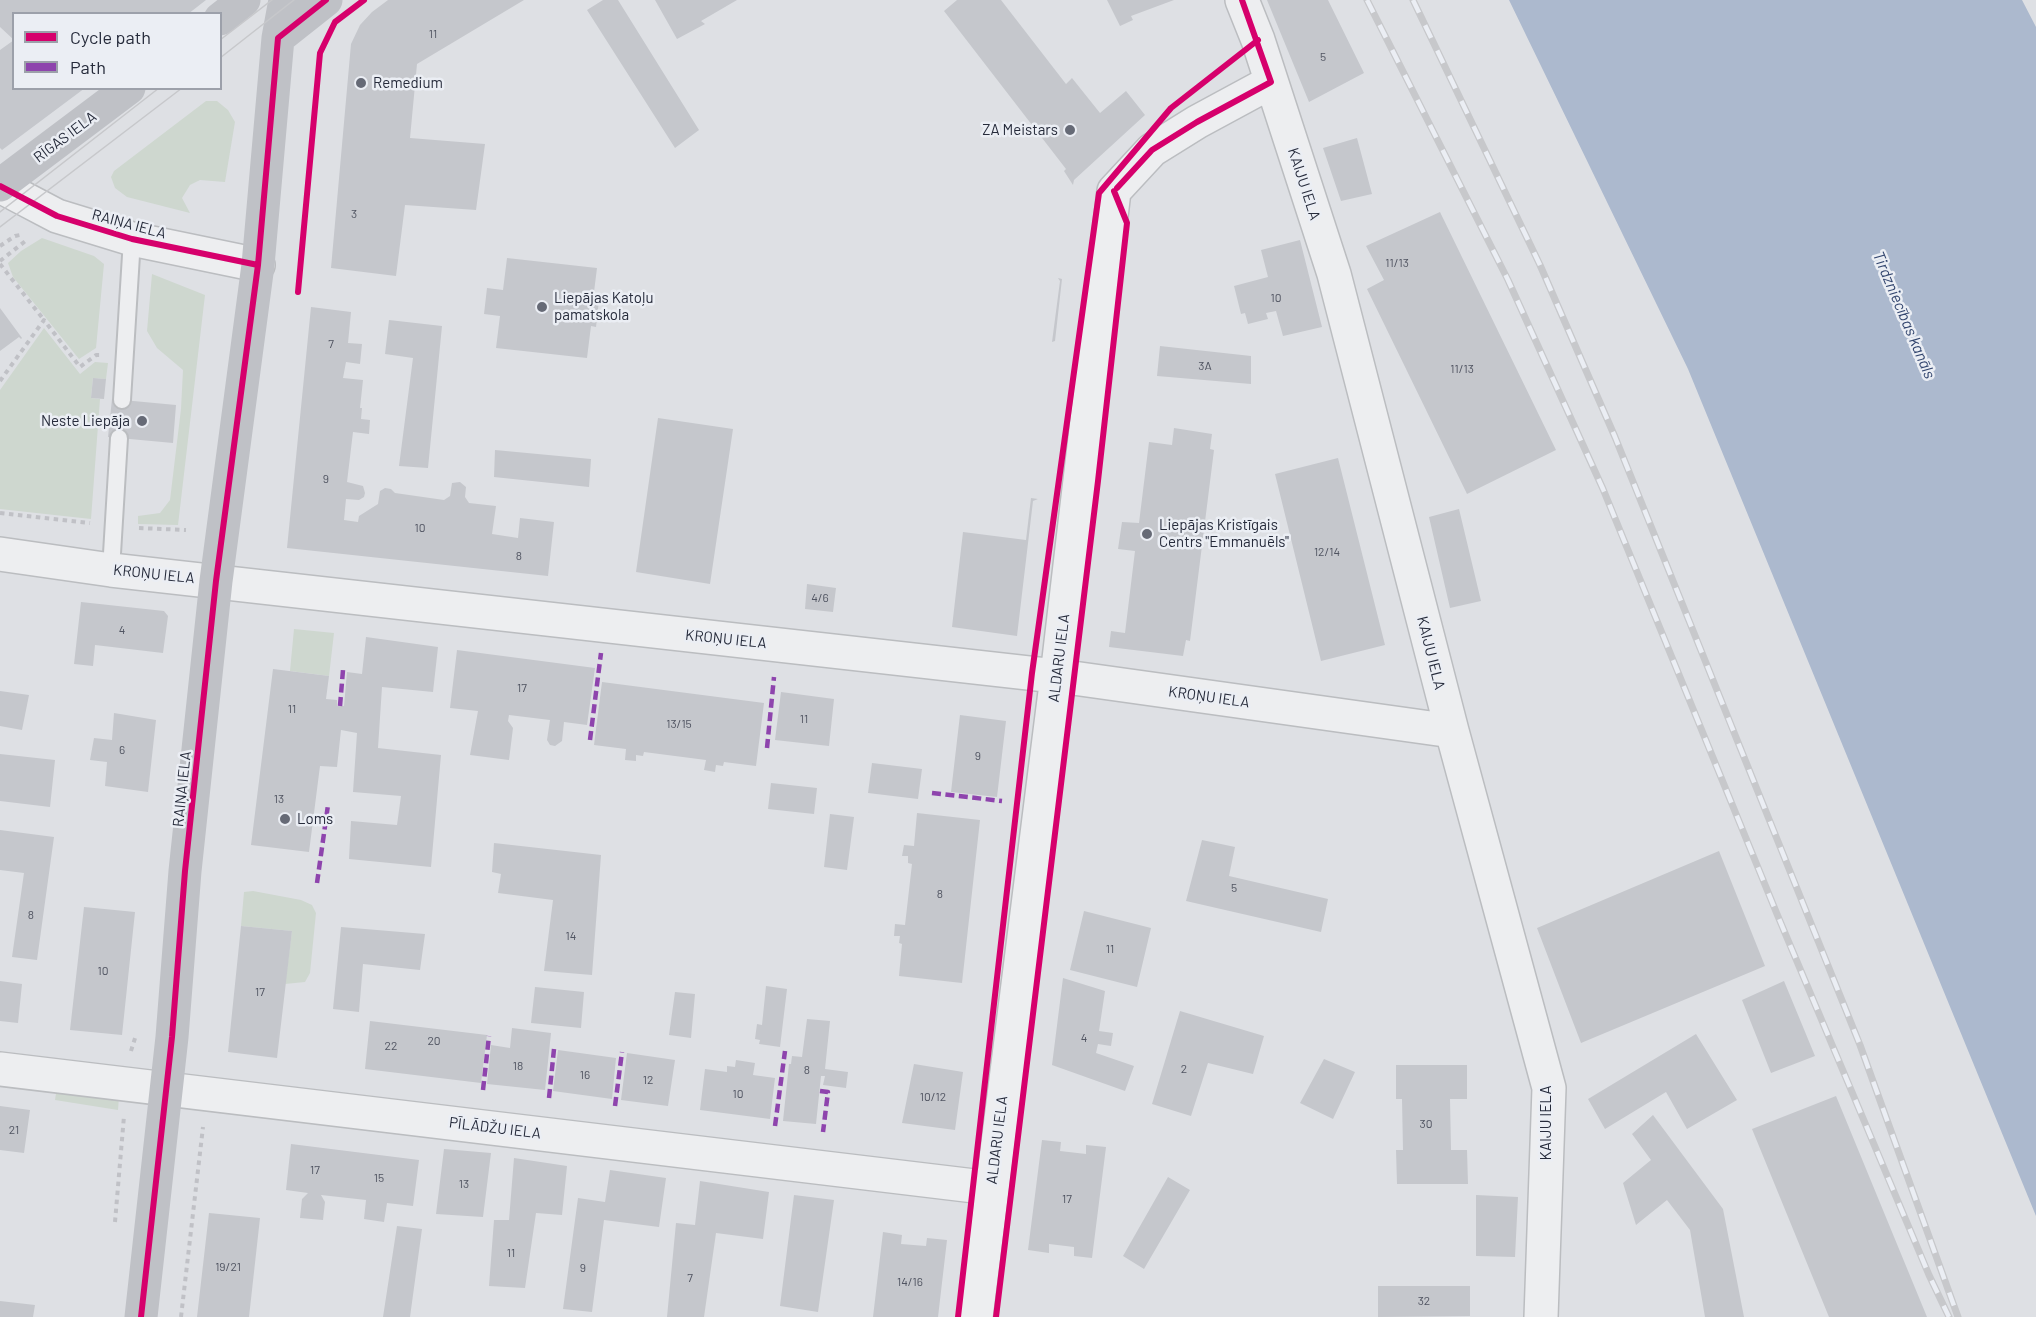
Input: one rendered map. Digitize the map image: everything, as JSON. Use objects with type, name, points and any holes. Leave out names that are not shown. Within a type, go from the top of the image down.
[{"type":"main road","points":[[222,17],[244,0]]},
{"type":"main road","name":"RAIŅA IELA","points":[[141,1317],[172,1037],[185,871],[216,581],[258,265],[278,38],[285,0]]},
{"type":"main road","points":[[278,38],[326,0]]},
{"type":"main road","name":"RĪGAS IELA","points":[[0,186],[126,90]]},
{"type":"street","name":"KAIJU IELA","points":[[1242,0],[1334,274],[1452,731],[1549,1088],[1541,1317]]},
{"type":"street","name":"ALDARU IELA","points":[[976,1317],[1057,676],[1114,191],[1152,150],[1197,122],[1271,82]]},
{"type":"street","name":"RAIŅA IELA","points":[[0,186],[57,216],[132,239],[258,265]]},
{"type":"street","name":"KROŅU IELA","points":[[0,554],[111,570],[1057,676],[1452,731]]},
{"type":"street","name":"PĪLĀDŽU IELA","points":[[0,1069],[991,1188]]},
{"type":"lane","points":[[122,400],[132,239]]},
{"type":"lane","points":[[111,570],[119,438]]},
{"type":"path","points":[[298,292],[320,53]]},
{"type":"path","points":[[0,246],[15,236],[36,233]]},
{"type":"path","points":[[0,264],[80,367],[96,355],[125,351]]},
{"type":"path","points":[[0,381],[44,320]]},
{"type":"path","points":[[131,1051],[136,1035]]},
{"type":"path","points":[[115,1222],[124,1115]]},
{"type":"path","points":[[181,1317],[203,1129]]},
{"type":"shaded area","points":[[206,101],[217,101],[228,110],[235,122],[225,182],[200,180],[190,185],[182,198],[190,213],[127,197],[115,188],[111,177],[114,171]]},
{"type":"shaded area","points":[[42,238],[94,256],[104,264],[96,348],[79,359],[13,277],[8,263],[21,251]]},
{"type":"shaded area","points":[[152,274],[205,295],[178,525],[138,524],[138,516],[160,513],[170,500],[181,409],[183,370],[157,348],[147,331]]},
{"type":"shaded area","points":[[44,328],[80,374],[95,362],[108,363],[106,379],[93,378],[91,398],[100,399],[91,519],[0,509],[0,390]]},
{"type":"shaded area","points":[[294,629],[334,633],[329,676],[290,671]]},
{"type":"shaded area","points":[[253,891],[301,900],[312,905],[316,913],[310,973],[305,982],[285,984],[292,931],[241,926],[244,892]]},
{"type":"shaded area","points":[[57,1087],[119,1097],[118,1110],[55,1100]]},
{"type":"water","name":"Tirdzniecības kanāls","points":[[1509,0],[2022,0],[2036,27],[2036,1216],[1688,369]]},
{"type":"building","points":[[0,0],[206,0],[191,12],[12,12],[12,38],[0,27]]},
{"type":"building","points":[[388,0],[524,0],[417,64],[410,138],[485,144],[476,210],[405,205],[396,276],[331,268],[351,44],[360,25]]},
{"type":"building","points":[[603,0],[618,0],[699,130],[675,148],[587,10]]},
{"type":"building","points":[[655,0],[737,0],[701,21],[705,24],[677,39]]},
{"type":"building","points":[[957,0],[1001,0],[1066,84],[1072,78],[1100,113],[1126,91],[1145,115],[1074,180],[1073,185],[1064,171],[1066,169],[944,11]]},
{"type":"building","points":[[1107,0],[1174,0],[1131,16],[1133,20],[1120,26]]},
{"type":"building","points":[[1267,0],[1328,0],[1364,73],[1309,102]]},
{"type":"building","points":[[12,41],[12,90],[82,90],[2,150],[0,148],[0,50]]},
{"type":"building","points":[[1357,138],[1372,194],[1341,201],[1323,148]]},
{"type":"building","points":[[1440,212],[1556,450],[1467,494],[1367,289],[1384,280],[1366,246]]},
{"type":"building","points":[[1300,240],[1322,327],[1283,336],[1276,311],[1266,313],[1268,319],[1248,324],[1245,313],[1241,314],[1234,286],[1268,277],[1261,250]]},
{"type":"building","name":"Liepājas Katoļu pamatskola","points":[[507,258],[597,268],[593,300],[599,300],[596,327],[591,326],[587,358],[496,348],[500,316],[484,314],[487,288],[503,290]]},
{"type":"building","points":[[1058,278],[1062,279],[1055,341],[1052,342],[1060,281]]},
{"type":"building","points":[[311,307],[351,312],[348,343],[362,344],[360,364],[346,362],[343,378],[363,380],[361,419],[370,420],[369,434],[353,432],[347,482],[363,486],[365,493],[364,497],[359,500],[346,499],[344,520],[358,522],[359,516],[378,504],[380,491],[385,488],[395,493],[444,500],[450,496],[452,483],[460,482],[466,487],[465,497],[469,503],[496,506],[492,534],[518,538],[520,518],[554,522],[548,576],[287,548]]},
{"type":"building","points":[[0,308],[22,338],[19,337],[0,351]]},
{"type":"building","points":[[389,320],[442,326],[428,468],[399,466],[413,358],[385,354]]},
{"type":"building","points":[[1160,346],[1251,356],[1251,384],[1157,376]]},
{"type":"building","points":[[93,378],[106,379],[104,399],[91,398]]},
{"type":"building","name":"Neste Liepāja","points":[[112,399],[176,405],[173,443],[108,437]]},
{"type":"building","points":[[658,418],[733,429],[710,584],[636,572]]},
{"type":"building","points":[[1174,428],[1212,434],[1210,449],[1214,450],[1190,641],[1186,640],[1183,656],[1109,647],[1111,631],[1125,633],[1135,551],[1118,549],[1122,522],[1139,523],[1149,442],[1172,445]]},
{"type":"building","points":[[495,450],[591,459],[589,487],[494,477]]},
{"type":"building","points":[[1338,458],[1385,645],[1321,661],[1275,474]]},
{"type":"building","points":[[1031,498],[1038,499],[1033,501],[1017,636],[952,627],[963,532],[1026,540]]},
{"type":"building","points":[[1459,509],[1481,601],[1450,608],[1429,517]]},
{"type":"building","points":[[807,584],[836,588],[833,612],[805,609]]},
{"type":"building","points":[[81,602],[164,611],[168,616],[163,653],[95,645],[93,666],[74,664]]},
{"type":"building","points":[[366,637],[438,647],[433,692],[382,687],[378,748],[441,755],[431,867],[349,859],[351,821],[397,825],[401,796],[353,792],[357,733],[341,730],[337,767],[320,766],[309,852],[251,845],[273,669],[329,676],[326,699],[337,700],[337,706],[344,706],[347,672],[362,674]]},
{"type":"building","points":[[457,650],[595,668],[587,725],[564,722],[562,741],[555,746],[550,745],[547,740],[550,720],[509,715],[508,721],[513,728],[509,760],[470,755],[478,711],[450,708]]},
{"type":"building","points":[[602,682],[764,703],[756,766],[724,762],[723,766],[716,765],[715,772],[704,770],[706,760],[644,752],[643,756],[636,755],[636,761],[625,760],[626,749],[594,745]]},
{"type":"building","points":[[0,691],[29,695],[22,730],[0,726]]},
{"type":"building","points":[[781,692],[834,699],[829,746],[775,740]]},
{"type":"building","points":[[114,713],[156,720],[148,792],[105,786],[107,762],[90,760],[94,738],[112,740]]},
{"type":"building","points":[[960,715],[1006,721],[997,797],[951,792]]},
{"type":"building","points":[[0,754],[55,760],[50,807],[0,801]]},
{"type":"building","points":[[872,763],[922,769],[918,799],[868,793]]},
{"type":"building","points":[[771,783],[817,788],[814,814],[768,809]]},
{"type":"building","points":[[917,813],[980,820],[962,983],[899,976],[902,944],[899,943],[900,936],[894,936],[895,924],[905,925],[912,864],[908,863],[908,856],[902,856],[904,845],[914,846]]},
{"type":"building","points":[[830,814],[854,817],[847,870],[824,867]]},
{"type":"building","points":[[0,830],[54,837],[37,960],[12,957],[24,873],[0,870]]},
{"type":"building","points":[[1202,840],[1235,847],[1229,876],[1328,899],[1321,932],[1186,901]]},
{"type":"building","points":[[494,843],[601,855],[592,975],[544,971],[553,900],[498,893],[501,874],[492,872]]},
{"type":"building","points":[[1719,851],[1765,966],[1581,1043],[1537,928]]},
{"type":"building","points":[[84,907],[135,912],[122,1035],[70,1030]]},
{"type":"building","points":[[1084,911],[1151,928],[1137,987],[1070,970]]},
{"type":"building","points":[[241,926],[292,931],[277,1058],[228,1052]]},
{"type":"building","points":[[341,927],[425,934],[420,970],[363,964],[359,1012],[333,1009]]},
{"type":"building","points":[[1063,978],[1105,991],[1099,1031],[1113,1033],[1111,1046],[1098,1044],[1096,1053],[1134,1066],[1125,1091],[1052,1065]]},
{"type":"building","points":[[0,981],[22,984],[18,1023],[0,1021]]},
{"type":"building","points":[[1784,981],[1815,1056],[1771,1073],[1742,1000]]},
{"type":"building","points":[[766,986],[787,989],[780,1047],[759,1044],[760,1040],[755,1039],[757,1024],[762,1025]]},
{"type":"building","points":[[535,987],[584,992],[581,1028],[531,1023]]},
{"type":"building","points":[[675,992],[695,994],[691,1038],[669,1035]]},
{"type":"building","points":[[1180,1011],[1264,1036],[1253,1074],[1208,1063],[1191,1116],[1152,1104]]},
{"type":"building","points":[[807,1019],[830,1021],[825,1069],[848,1072],[846,1088],[823,1085],[825,1076],[821,1076],[816,1124],[783,1121],[789,1064],[791,1064],[792,1056],[802,1057]]},
{"type":"building","points":[[370,1021],[487,1035],[481,1083],[365,1069]]},
{"type":"building","points":[[512,1028],[551,1033],[545,1090],[487,1084],[491,1045],[510,1048]]},
{"type":"building","points":[[1696,1034],[1737,1100],[1687,1129],[1666,1092],[1605,1129],[1588,1099]]},
{"type":"building","points":[[558,1050],[616,1058],[612,1099],[553,1091]]},
{"type":"building","points":[[627,1053],[675,1060],[668,1106],[621,1100]]},
{"type":"building","points":[[1324,1059],[1355,1072],[1333,1119],[1300,1103]]},
{"type":"building","points":[[736,1060],[755,1063],[753,1075],[775,1078],[770,1119],[700,1110],[705,1069],[727,1072],[727,1066],[735,1067]]},
{"type":"building","points":[[914,1064],[963,1072],[955,1130],[902,1123]]},
{"type":"building","points":[[1396,1065],[1467,1065],[1467,1099],[1450,1099],[1451,1150],[1467,1150],[1468,1184],[1397,1184],[1396,1150],[1403,1150],[1402,1099],[1396,1099]]},
{"type":"building","points":[[1836,1096],[1927,1317],[1829,1317],[1752,1129]]},
{"type":"building","points":[[0,1106],[30,1110],[24,1153],[0,1150]]},
{"type":"building","points":[[1653,1115],[1723,1209],[1744,1317],[1705,1317],[1690,1230],[1667,1200],[1636,1225],[1623,1183],[1651,1160],[1632,1134]]},
{"type":"building","points":[[1042,1140],[1061,1142],[1060,1151],[1086,1154],[1086,1145],[1106,1147],[1092,1258],[1074,1256],[1074,1247],[1049,1244],[1049,1253],[1028,1250]]},
{"type":"building","points":[[291,1144],[419,1160],[413,1206],[387,1203],[384,1222],[364,1219],[366,1200],[321,1195],[325,1202],[323,1220],[300,1218],[302,1199],[308,1193],[286,1190]]},
{"type":"building","points":[[444,1149],[491,1153],[483,1217],[436,1214]]},
{"type":"building","points":[[514,1158],[567,1166],[562,1215],[536,1213],[525,1288],[489,1286],[494,1220],[509,1220]]},
{"type":"building","points":[[610,1170],[666,1178],[659,1227],[604,1220],[592,1312],[563,1309],[578,1198],[605,1202]]},
{"type":"building","points":[[1168,1177],[1190,1190],[1144,1269],[1123,1256]]},
{"type":"building","points":[[700,1181],[769,1192],[763,1239],[716,1233],[704,1317],[667,1317],[676,1223],[695,1225]]},
{"type":"building","points":[[794,1195],[834,1200],[818,1312],[780,1306]]},
{"type":"building","points":[[1476,1195],[1518,1197],[1515,1257],[1476,1256]]},
{"type":"building","points":[[209,1213],[260,1218],[249,1317],[197,1317]]},
{"type":"building","points":[[397,1226],[422,1229],[410,1317],[383,1317]]},
{"type":"building","points":[[883,1232],[902,1235],[901,1244],[926,1246],[927,1238],[947,1240],[938,1317],[873,1317]]},
{"type":"building","points":[[1378,1286],[1470,1286],[1470,1316],[1378,1317]]},
{"type":"building","points":[[0,1301],[35,1305],[33,1317],[0,1317]]},
{"type":"tram line","points":[[222,38],[272,0]]},
{"type":"tram line","points":[[222,56],[294,0]]},
{"type":"tram line","points":[[0,212],[156,90]]},
{"type":"tram line","points":[[0,227],[179,90]]},
{"type":"railway","points":[[1367,0],[1508,280],[1603,489],[1777,914],[1929,1275],[1949,1317]]},
{"type":"railway","points":[[1413,0],[1540,265],[1615,437],[1860,1045],[1958,1317]]},
{"type":"marked path","points":[[590,740],[601,653]]},
{"type":"marked path","points":[[340,706],[343,670]]},
{"type":"marked path","points":[[767,748],[774,677]]},
{"type":"marked path","points":[[932,793],[1002,801]]},
{"type":"marked path","points":[[317,883],[328,805]]},
{"type":"marked path","points":[[483,1090],[489,1036]]},
{"type":"marked path","points":[[549,1098],[554,1049]]},
{"type":"marked path","points":[[775,1126],[785,1051]]},
{"type":"marked path","points":[[615,1106],[622,1052]]},
{"type":"marked path","points":[[820,1091],[828,1092],[823,1132]]},
{"type":"cycle path","points":[[141,1317],[172,1037],[185,871],[216,581],[258,265],[278,38],[326,0]]},
{"type":"cycle path","points":[[298,292],[320,53],[335,22],[364,0]]},
{"type":"cycle path","points":[[1117,188],[1152,150],[1197,122],[1271,82],[1242,0]]},
{"type":"cycle path","points":[[958,1317],[1032,673],[1099,193],[1171,108],[1258,40]]},
{"type":"cycle path","points":[[0,186],[57,216],[132,239],[258,265]]},
{"type":"cycle path","points":[[996,1317],[1098,481],[1127,223],[1114,191]]},
{"type":"place","name":"Remedium","points":[[361,83]]},
{"type":"place","name":"ZA Meistars","points":[[1070,130]]},
{"type":"place","name":"Liepājas Katoļu pamatskola","points":[[542,307]]},
{"type":"place","name":"Neste Liepāja","points":[[142,421]]},
{"type":"place","name":"Liepājas Kristīgais Centrs \"Emmanuēls\"","points":[[1147,534]]},
{"type":"place","name":"Loms","points":[[285,819]]}]
